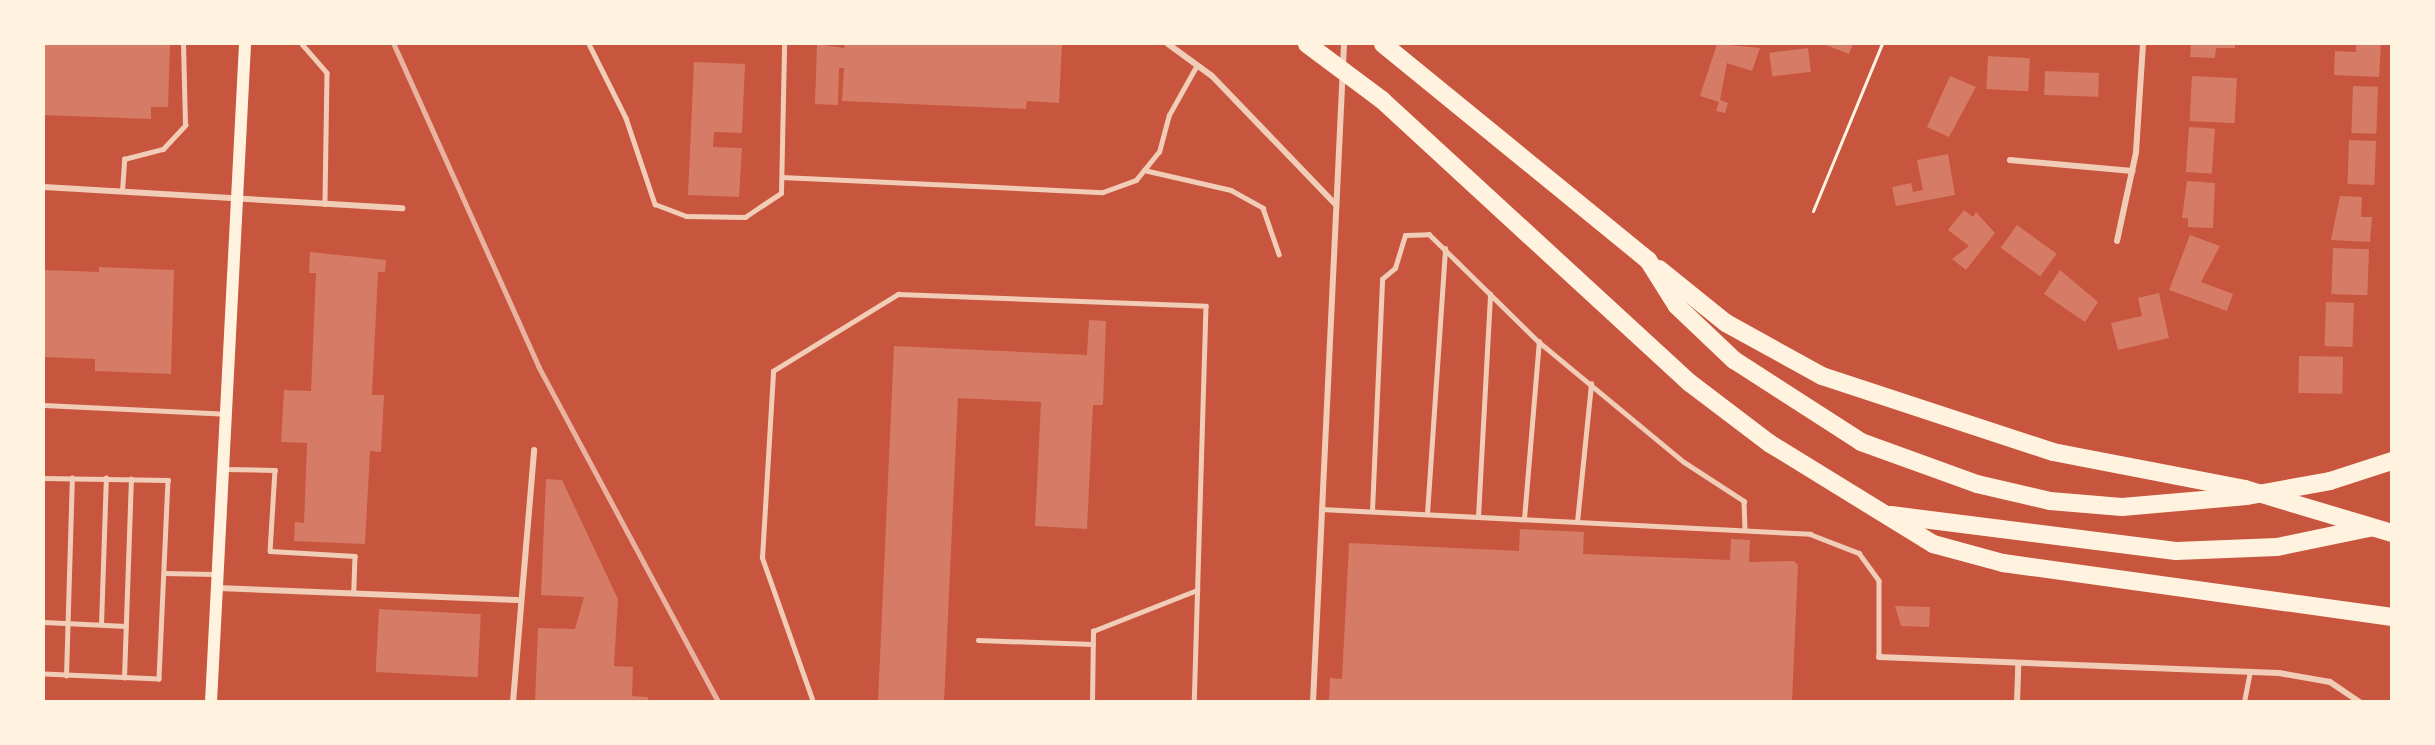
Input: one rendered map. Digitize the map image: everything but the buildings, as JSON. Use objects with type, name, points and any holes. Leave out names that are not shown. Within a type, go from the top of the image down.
[{"type":"highway","points":[[1307,44],[1382,100],[1690,383],[1769,443],[1933,544],[2002,562],[2391,617]]},
{"type":"highway","points":[[1383,44],[1726,323],[1822,376],[2054,452],[2245,489],[2391,533]]},
{"type":"highway","points":[[1648,260],[1677,306],[1734,360],[1861,442],[1977,484],[2050,501],[2122,507],[2247,496],[2330,482],[2391,461]]},
{"type":"highway","points":[[1887,514],[2176,551],[2277,547],[2391,524]]},
{"type":"main road","points":[[211,702],[225,469],[245,44]]},
{"type":"street","points":[[1168,44],[1197,65],[1275,138],[1336,205]]},
{"type":"street","points":[[1313,702],[1344,44]]},
{"type":"street","points":[[2117,241],[2133,171],[2143,44]]},
{"type":"street","points":[[2010,160],[2133,171]]},
{"type":"street","points":[[44,187],[402,208]]},
{"type":"street","points":[[513,702],[518,600],[534,450]]},
{"type":"street","points":[[218,588],[518,600]]},
{"type":"street","points":[[1879,657],[2250,672],[2330,682],[2360,702]]},
{"type":"street","points":[[2017,702],[2018,664]]},
{"type":"lane","points":[[122,191],[124,159],[163,149],[184,125],[183,44]]},
{"type":"lane","points":[[302,44],[327,73],[325,204]]},
{"type":"lane","points":[[589,44],[626,118],[655,204],[686,216],[745,217],[781,194],[784,44]]},
{"type":"lane","points":[[782,177],[1103,192],[1136,180],[1159,152],[1169,115],[1197,65]]},
{"type":"lane","points":[[1144,170],[1231,190],[1263,208],[1279,254]]},
{"type":"lane","points":[[1372,512],[1382,279],[1395,268],[1406,235],[1429,234],[1539,342],[1684,462],[1744,501],[1745,530]]},
{"type":"lane","points":[[1427,514],[1444,249]]},
{"type":"lane","points":[[813,702],[762,558],[773,371],[898,294],[1206,306],[1194,702]]},
{"type":"lane","points":[[1478,517],[1490,294]]},
{"type":"lane","points":[[1524,519],[1539,342]]},
{"type":"lane","points":[[1577,522],[1591,384]]},
{"type":"lane","points":[[44,405],[227,414]]},
{"type":"lane","points":[[225,469],[275,470],[270,551],[355,556],[354,593]]},
{"type":"lane","points":[[44,478],[168,480],[159,679],[44,674]]},
{"type":"lane","points":[[66,676],[72,478]]},
{"type":"lane","points":[[101,625],[106,478]]},
{"type":"lane","points":[[124,678],[131,479]]},
{"type":"lane","points":[[1321,509],[1810,534],[1859,553],[1879,581],[1879,657]]},
{"type":"lane","points":[[164,573],[219,574]]},
{"type":"lane","points":[[1092,702],[1093,631],[1197,590]]},
{"type":"lane","points":[[44,622],[126,626]]},
{"type":"lane","points":[[978,640],[1093,644]]},
{"type":"lane","points":[[2244,702],[2250,672]]},
{"type":"path","points":[[1813,211],[1882,44]]},
{"type":"railway","points":[[394,44],[539,367],[719,702]]}]
